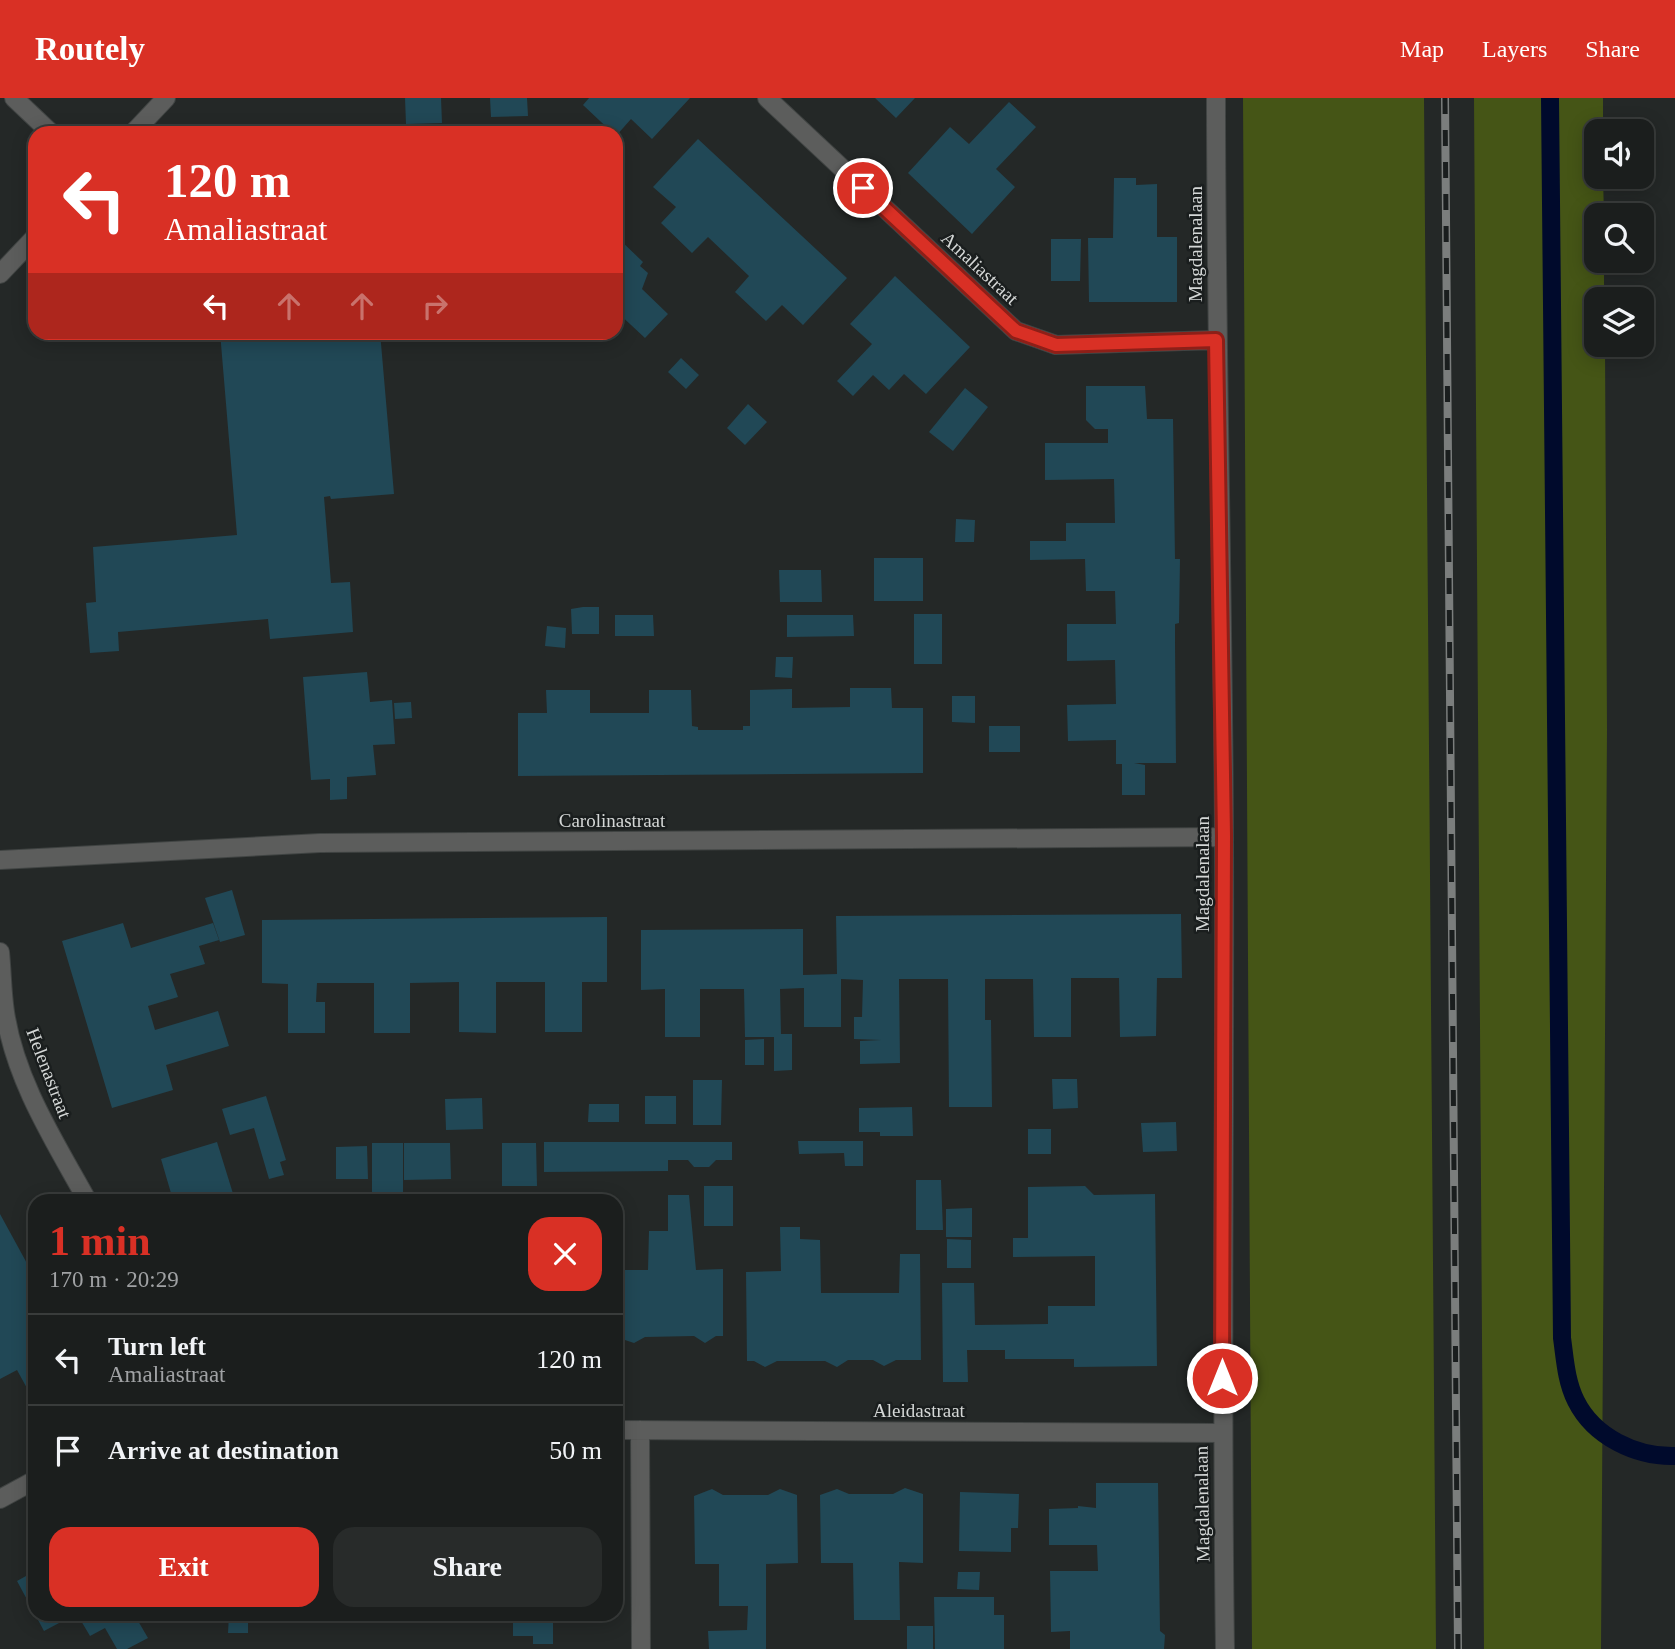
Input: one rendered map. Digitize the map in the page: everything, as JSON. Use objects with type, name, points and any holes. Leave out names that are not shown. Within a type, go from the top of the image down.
[{"type":"street","points":[[14,98],[44,126]]},
{"type":"street","points":[[140,126],[166,98]]},
{"type":"street","name":"Amaliastraat","points":[[767,98],[1016,331],[1056,345],[1216,340]]},
{"type":"street","name":"Magdalenalaan","points":[[1216,98],[1216,340],[1224,836],[1222,1433],[1225,1649]]},
{"type":"street","points":[[0,274],[28,244]]},
{"type":"street","name":"Carolinastraat","points":[[0,859],[320,843],[1224,836]]},
{"type":"street","name":"Helenastraat","points":[[0,952],[5,1014],[23,1072],[37,1109],[84,1194]]},
{"type":"street","name":"Aleidastraat","points":[[623,1430],[1222,1433]]},
{"type":"street","points":[[640,1430],[641,1649]]},
{"type":"street","points":[[0,1499],[28,1484]]},
{"type":"green space","points":[[1243,98],[1424,98],[1436,1649],[1252,1649]]},
{"type":"green space","points":[[1474,98],[1603,98],[1603,119],[1584,119],[1584,189],[1603,189],[1604,203],[1584,203],[1584,273],[1604,273],[1604,287],[1584,287],[1584,357],[1605,357],[1607,729],[1601,1649],[1484,1649]]},
{"type":"building","points":[[405,98],[441,98],[442,123],[406,124]]},
{"type":"building","points":[[490,98],[527,98],[528,116],[491,117]]},
{"type":"building","points":[[589,98],[690,98],[652,139],[631,119],[623,128],[605,126],[583,105]]},
{"type":"building","points":[[875,98],[915,98],[896,118]]},
{"type":"building","points":[[1009,102],[1036,127],[996,169],[1015,187],[972,234],[908,173],[950,127],[969,144]]},
{"type":"building","points":[[698,139],[847,278],[803,325],[782,305],[766,321],[735,292],[749,276],[708,237],[692,253],[661,223],[676,207],[653,187]]},
{"type":"building","points":[[1114,178],[1136,178],[1136,185],[1157,184],[1157,237],[1177,237],[1177,302],[1089,302],[1088,238],[1113,238]]},
{"type":"building","points":[[1051,239],[1081,239],[1080,281],[1051,281]]},
{"type":"building","points":[[623,243],[643,262],[640,266],[648,273],[642,289],[668,314],[645,338],[623,318]]},
{"type":"building","points":[[895,276],[970,347],[926,394],[904,374],[889,390],[873,375],[853,396],[837,381],[872,344],[850,324]]},
{"type":"building","points":[[221,340],[381,340],[394,494],[331,499],[330,496],[324,497],[331,583],[350,582],[353,632],[270,639],[268,619],[118,632],[119,651],[90,653],[86,603],[96,602],[93,547],[237,535]]},
{"type":"building","points":[[681,358],[699,375],[686,389],[668,372]]},
{"type":"building","points":[[1086,386],[1145,386],[1147,419],[1173,419],[1175,559],[1180,559],[1179,623],[1175,624],[1176,763],[1134,763],[1145,765],[1145,795],[1122,795],[1122,764],[1116,764],[1116,740],[1068,741],[1067,705],[1116,704],[1115,660],[1067,661],[1067,624],[1116,624],[1115,591],[1086,591],[1085,559],[1030,560],[1030,541],[1066,541],[1066,523],[1115,523],[1114,479],[1045,480],[1045,443],[1108,443],[1108,429],[1095,429],[1086,420]]},
{"type":"building","points":[[965,388],[988,407],[953,451],[929,432]]},
{"type":"building","points":[[748,404],[767,422],[745,445],[727,428]]},
{"type":"building","points":[[956,519],[975,520],[974,542],[955,542]]},
{"type":"building","points":[[874,558],[923,558],[923,601],[874,601]]},
{"type":"building","points":[[779,570],[821,570],[822,602],[780,602]]},
{"type":"building","points":[[599,607],[599,634],[572,634],[571,609]]},
{"type":"building","points":[[914,614],[942,614],[942,664],[914,664]]},
{"type":"building","points":[[615,615],[653,615],[654,636],[615,636]]},
{"type":"building","points":[[787,615],[853,615],[854,636],[787,637]]},
{"type":"building","points":[[547,626],[566,628],[565,648],[545,646]]},
{"type":"building","points":[[776,657],[793,657],[792,678],[775,677]]},
{"type":"building","points":[[367,672],[370,702],[392,700],[395,744],[373,745],[376,775],[347,777],[347,799],[330,800],[330,779],[311,780],[303,677]]},
{"type":"building","points":[[850,688],[891,688],[892,708],[923,708],[923,773],[518,776],[518,713],[547,713],[546,690],[590,690],[590,713],[649,713],[649,690],[691,690],[692,726],[698,727],[698,730],[743,730],[743,726],[750,726],[750,690],[792,689],[792,708],[850,707]]},
{"type":"building","points":[[952,696],[975,696],[975,723],[952,722]]},
{"type":"building","points":[[411,702],[412,718],[395,719],[394,703]]},
{"type":"building","points":[[989,726],[1020,726],[1020,752],[989,752]]},
{"type":"building","points":[[232,890],[245,935],[220,942],[205,898]]},
{"type":"building","points":[[1181,914],[1182,978],[1157,978],[1156,1036],[1120,1037],[1119,978],[1071,978],[1071,1037],[1034,1037],[1033,979],[985,979],[985,1020],[991,1020],[992,1107],[949,1107],[948,979],[899,979],[900,1063],[860,1064],[860,1041],[881,1040],[854,1039],[854,1017],[862,1017],[863,980],[841,979],[841,1027],[804,1027],[804,988],[780,989],[781,1034],[792,1034],[792,1070],[774,1071],[774,1037],[745,1037],[744,989],[700,989],[700,1037],[665,1037],[665,989],[641,990],[641,930],[803,929],[803,975],[837,974],[836,916]]},
{"type":"building","points":[[607,917],[607,982],[582,982],[582,1032],[545,1032],[545,982],[496,982],[496,1033],[459,1032],[459,982],[410,983],[410,1033],[374,1033],[374,983],[317,983],[316,1002],[325,1002],[325,1033],[288,1033],[288,984],[262,983],[262,920]]},
{"type":"building","points":[[123,923],[131,948],[213,923],[219,940],[199,946],[205,964],[170,974],[178,997],[148,1006],[155,1030],[218,1011],[229,1046],[166,1065],[173,1090],[112,1108],[62,941]]},
{"type":"building","points":[[764,1039],[764,1065],[745,1065],[745,1040]]},
{"type":"building","points":[[1052,1079],[1077,1079],[1078,1108],[1053,1109]]},
{"type":"building","points":[[693,1080],[722,1080],[721,1125],[693,1125]]},
{"type":"building","points":[[266,1096],[286,1160],[280,1162],[284,1175],[269,1179],[254,1128],[230,1135],[222,1109]]},
{"type":"building","points":[[645,1096],[676,1096],[676,1124],[645,1124]]},
{"type":"building","points":[[482,1098],[483,1129],[446,1130],[445,1099]]},
{"type":"building","points":[[589,1104],[619,1104],[619,1122],[588,1122]]},
{"type":"building","points":[[912,1107],[913,1136],[880,1136],[880,1132],[859,1132],[859,1108]]},
{"type":"building","points":[[1176,1122],[1177,1151],[1143,1152],[1141,1123]]},
{"type":"building","points":[[1028,1129],[1051,1129],[1051,1154],[1028,1154]]},
{"type":"building","points":[[798,1141],[863,1141],[863,1166],[845,1166],[844,1153],[799,1154]]},
{"type":"building","points":[[217,1142],[233,1194],[171,1194],[161,1159]]},
{"type":"building","points":[[544,1142],[732,1142],[732,1160],[716,1160],[709,1167],[694,1167],[688,1160],[668,1160],[668,1171],[544,1172]]},
{"type":"building","points":[[372,1143],[403,1143],[403,1194],[372,1194]]},
{"type":"building","points":[[404,1143],[450,1143],[451,1179],[404,1180]]},
{"type":"building","points":[[502,1143],[536,1143],[537,1186],[502,1186]]},
{"type":"building","points":[[367,1146],[368,1179],[336,1179],[336,1147]]},
{"type":"building","points":[[916,1180],[941,1180],[943,1230],[916,1230]]},
{"type":"building","points":[[704,1186],[733,1186],[733,1226],[704,1226]]},
{"type":"building","points":[[1085,1186],[1094,1195],[1155,1194],[1157,1366],[1074,1367],[1074,1359],[1005,1359],[1005,1350],[967,1350],[968,1382],[943,1382],[942,1283],[974,1283],[975,1325],[1048,1324],[1048,1306],[1095,1306],[1095,1256],[1013,1257],[1013,1238],[1028,1238],[1028,1187]]},
{"type":"building","points":[[668,1195],[689,1195],[696,1270],[723,1269],[723,1336],[716,1336],[705,1343],[694,1336],[645,1337],[634,1343],[623,1339],[623,1270],[648,1270],[649,1231],[668,1231]]},
{"type":"building","points":[[972,1208],[972,1237],[946,1237],[946,1209]]},
{"type":"building","points":[[0,1214],[28,1265],[28,1390],[17,1370],[0,1379]]},
{"type":"building","points":[[780,1227],[800,1227],[800,1239],[820,1240],[821,1293],[899,1293],[900,1254],[920,1254],[921,1360],[896,1360],[884,1366],[873,1360],[848,1360],[837,1367],[825,1361],[777,1361],[765,1367],[754,1361],[747,1361],[746,1272],[781,1271]]},
{"type":"building","points":[[947,1239],[971,1240],[971,1268],[947,1268]]},
{"type":"building","points":[[1096,1483],[1158,1483],[1160,1631],[1165,1635],[1164,1649],[1070,1649],[1070,1631],[1051,1632],[1050,1571],[1098,1571],[1097,1545],[1049,1545],[1049,1509],[1078,1506],[1096,1508]]},
{"type":"building","points":[[905,1488],[923,1494],[923,1563],[899,1562],[900,1620],[854,1620],[853,1563],[821,1563],[820,1495],[837,1489],[849,1494],[893,1494]]},
{"type":"building","points":[[712,1489],[723,1495],[768,1495],[780,1489],[797,1495],[798,1563],[766,1564],[766,1649],[709,1649],[708,1631],[747,1630],[748,1606],[719,1606],[719,1564],[695,1564],[694,1496]]},
{"type":"building","points":[[960,1492],[1019,1494],[1018,1528],[1011,1528],[1011,1552],[959,1551]]},
{"type":"building","points":[[958,1572],[980,1572],[979,1590],[957,1589]]},
{"type":"building","points":[[28,1575],[28,1601],[17,1581]]},
{"type":"building","points":[[934,1597],[994,1597],[994,1615],[1004,1615],[1004,1649],[935,1649]]},
{"type":"building","points":[[39,1621],[63,1621],[44,1631]]},
{"type":"building","points":[[81,1621],[138,1621],[148,1638],[127,1649],[117,1649],[105,1628],[90,1636]]},
{"type":"building","points":[[229,1621],[248,1621],[248,1633],[228,1633]]},
{"type":"building","points":[[513,1621],[553,1621],[553,1644],[533,1644],[533,1636],[513,1636]]},
{"type":"building","points":[[907,1626],[933,1626],[933,1649],[907,1649]]},
{"type":"waterway","points":[[1550,98],[1562,1338],[1570,1386],[1576,1401],[1594,1425],[1631,1449],[1675,1456]]},
{"type":"railway","points":[[1445,98],[1458,1649]]},
{"type":"route","points":[[863,188],[1016,331],[1056,345],[1216,340],[1224,836],[1222,1378]]}]
